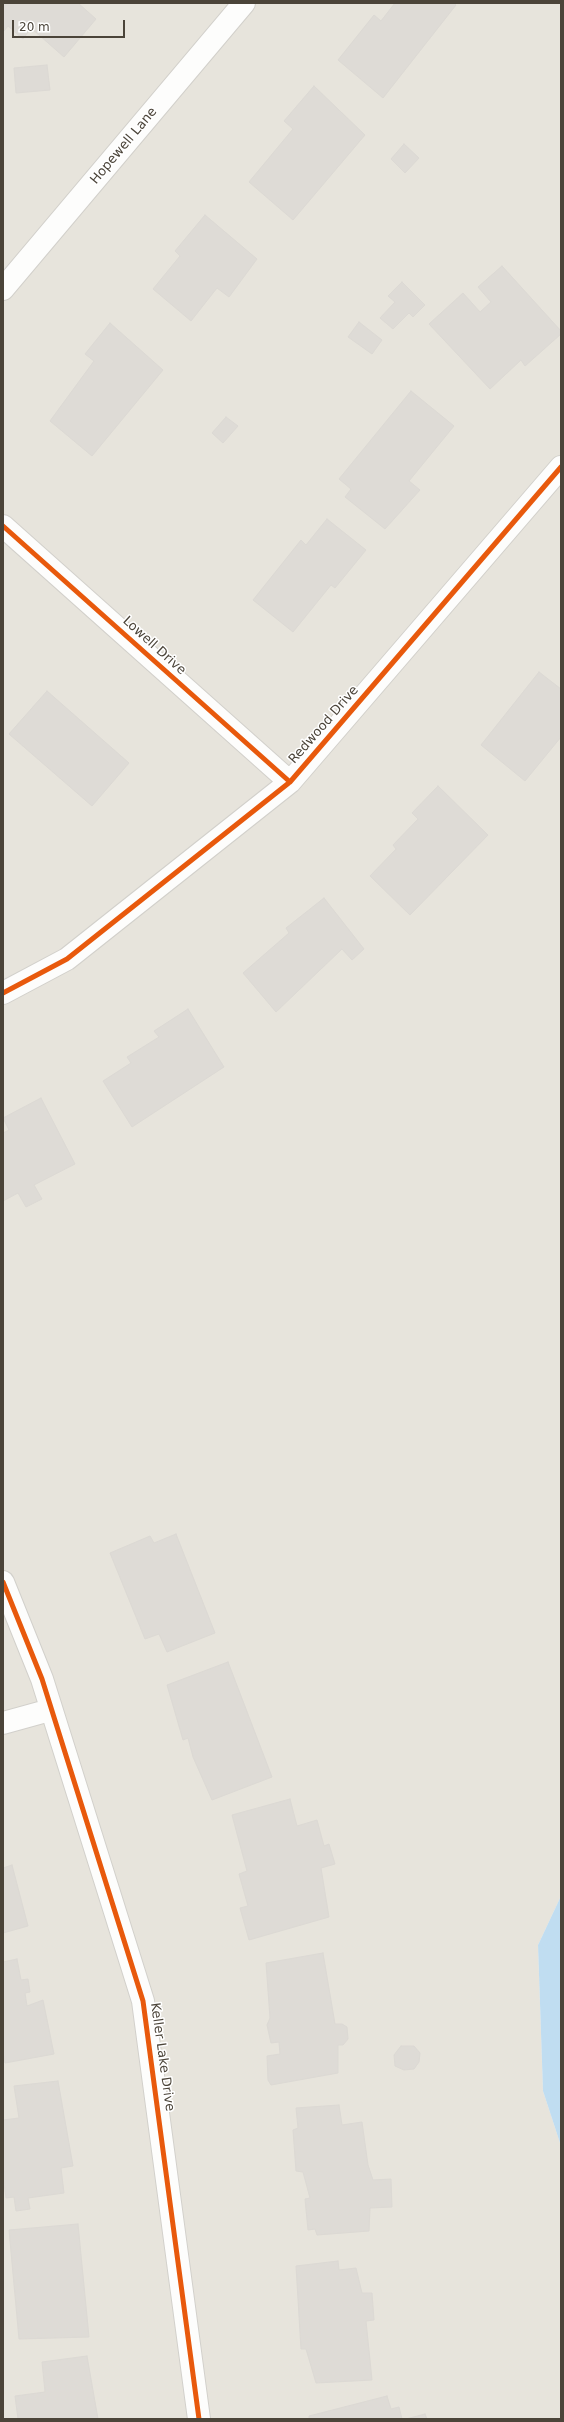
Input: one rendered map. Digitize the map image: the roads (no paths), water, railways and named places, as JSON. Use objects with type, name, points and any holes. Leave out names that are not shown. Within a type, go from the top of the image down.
[{"type":"street","name":"Hopewell Lane","points":[[3,289],[243,3]]},
{"type":"street","name":"Redwood Drive","points":[[3,993],[67,959],[290,782],[561,467]]},
{"type":"street","name":"Lowell Drive","points":[[3,526],[290,782]]},
{"type":"street","name":"Keller Lake Drive","points":[[3,1582],[42,1679],[50,1710],[143,2001],[199,2419]]},
{"type":"street","points":[[3,1723],[50,1710]]},
{"type":"water","points":[[561,1896],[561,2146],[543,2091],[538,1945]]}]
